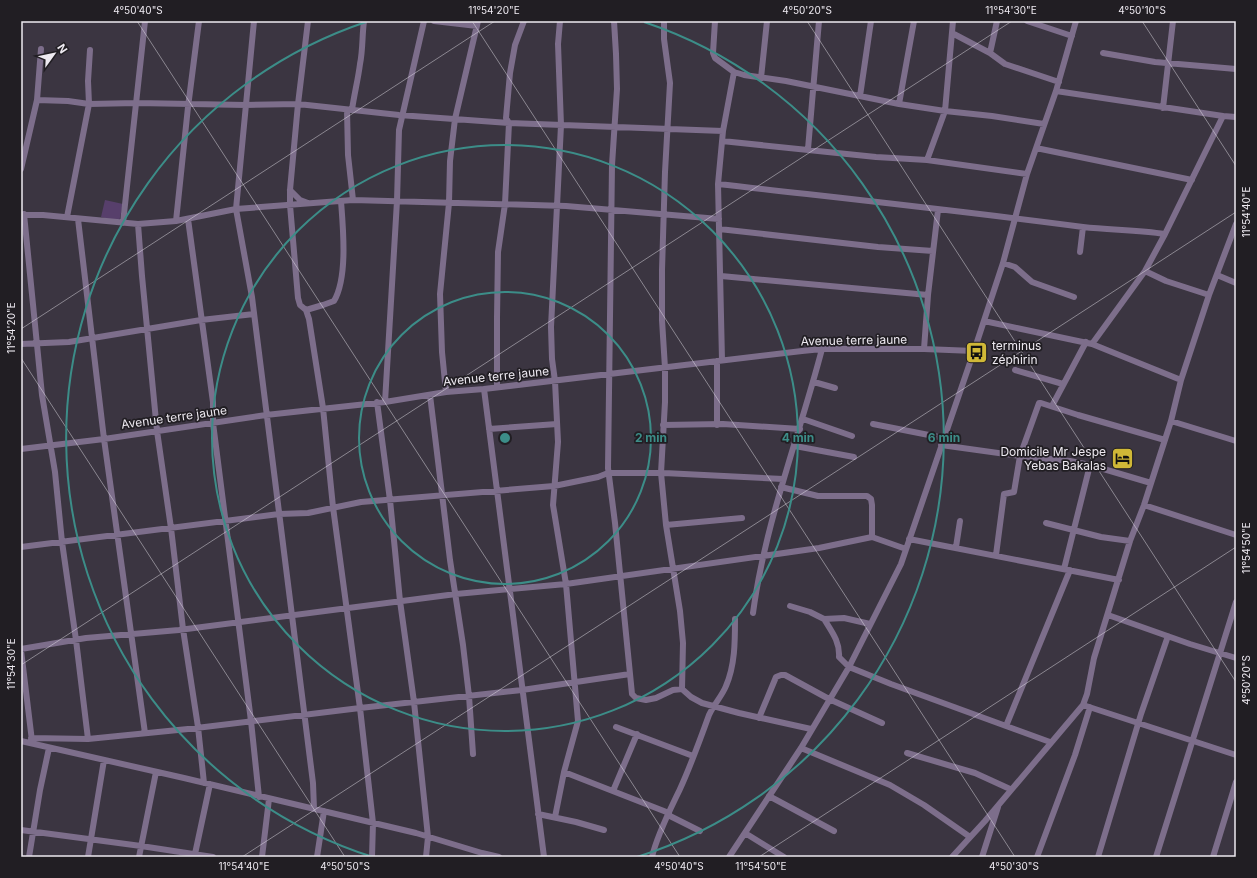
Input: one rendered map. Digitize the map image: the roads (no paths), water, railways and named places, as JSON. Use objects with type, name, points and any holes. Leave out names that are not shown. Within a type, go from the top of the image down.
[{"type":"street","points":[[122,223],[137,103],[145,21]]},
{"type":"street","points":[[176,221],[199,21]]},
{"type":"street","points":[[254,21],[236,209],[252,297],[313,783],[314,809]]},
{"type":"street","points":[[308,21],[298,104],[290,205],[298,298],[300,305],[306,310],[309,319],[323,408],[333,507],[360,708],[373,823],[372,857]]},
{"type":"street","points":[[353,200],[348,155],[349,110],[360,64],[364,21]]},
{"type":"street","points":[[384,402],[400,130],[402,115],[424,21]]},
{"type":"street","points":[[434,21],[477,24],[455,119],[450,161],[440,294],[442,352],[446,392]]},
{"type":"street","points":[[497,387],[498,252],[505,204],[509,123],[506,118],[510,73],[515,45],[524,21]]},
{"type":"street","points":[[555,817],[564,772],[578,721],[566,584],[553,505],[558,442],[551,327],[561,125],[558,44],[560,21]]},
{"type":"street","points":[[614,21],[616,89],[612,165],[608,374],[608,473],[615,523],[619,576],[632,694],[636,698],[646,700],[656,698],[673,690],[682,688]]},
{"type":"street","points":[[664,21],[664,39],[670,83],[664,214],[662,320],[665,368],[665,402],[661,473],[666,525],[680,611],[682,688],[691,697],[702,703],[811,730]]},
{"type":"street","points":[[715,21],[713,53],[715,58],[734,72],[899,104],[1044,124]]},
{"type":"street","points":[[761,78],[767,21]]},
{"type":"street","points":[[808,149],[812,87],[819,21]]},
{"type":"street","points":[[860,96],[871,21]]},
{"type":"street","points":[[899,104],[914,21]]},
{"type":"street","points":[[927,160],[945,111],[954,21]]},
{"type":"street","points":[[990,53],[997,21]]},
{"type":"street","points":[[1027,21],[1072,36]]},
{"type":"street","points":[[729,857],[800,748],[849,667],[901,564],[1003,263],[1027,174],[1059,82],[1076,21]]},
{"type":"street","points":[[1163,108],[1173,21]]},
{"type":"street","points":[[952,33],[990,53],[1005,64],[1059,82]]},
{"type":"street","points":[[21,168],[37,100],[41,48]]},
{"type":"street","points":[[67,217],[89,104],[88,73],[90,50]]},
{"type":"street","points":[[1103,53],[1169,63],[1236,69]]},
{"type":"street","points":[[717,424],[721,276],[718,184],[723,131],[734,72]]},
{"type":"street","points":[[1056,91],[1163,108],[1236,117]]},
{"type":"street","points":[[37,100],[68,101],[89,104],[298,104],[402,115],[509,123],[723,131]]},
{"type":"street","points":[[1052,406],[1063,384],[1089,343],[1145,271],[1165,234],[1223,116]]},
{"type":"street","points":[[722,141],[876,157],[927,160],[1027,174]]},
{"type":"street","points":[[1036,148],[1192,180]]},
{"type":"street","points":[[718,184],[938,210],[1015,217],[1083,227],[1165,234]]},
{"type":"street","points":[[290,190],[300,200],[308,203]]},
{"type":"street","points":[[88,738],[56,486],[42,395],[22,214],[138,224],[176,221],[236,209],[353,200],[557,206],[719,219]]},
{"type":"street","points":[[306,310],[334,301],[339,291],[343,263],[344,229],[341,201]]},
{"type":"street","points":[[924,349],[928,295],[938,210]]},
{"type":"street","points":[[78,219],[104,439],[145,733]]},
{"type":"street","points":[[188,219],[213,402],[213,423],[251,721],[259,797]]},
{"type":"street","points":[[138,224],[157,431],[171,528],[183,629],[207,784],[195,854]]},
{"type":"street","points":[[952,857],[1083,705],[1094,658],[1130,541],[1144,505],[1171,421],[1181,380],[1216,275],[1236,224]]},
{"type":"street","points":[[1080,252],[1083,227]]},
{"type":"street","points":[[719,229],[878,248],[933,251]]},
{"type":"street","points":[[1003,263],[1015,267],[1032,282],[1074,297]]},
{"type":"street","points":[[1145,271],[1209,295]]},
{"type":"street","points":[[1216,275],[1236,283]]},
{"type":"street","points":[[721,276],[928,295]]},
{"type":"street","points":[[21,344],[69,342],[201,320],[254,314]]},
{"type":"street","points":[[984,321],[1089,343],[1181,380]]},
{"type":"street","points":[[754,613],[757,584],[783,479],[795,446],[822,349]]},
{"type":"street","name":"Avenue terre jaune","points":[[21,449],[104,439],[266,415],[384,402],[446,392],[555,381],[822,349],[924,349],[974,351]]},
{"type":"street","points":[[1015,370],[1063,384]]},
{"type":"street","points":[[814,382],[835,388]]},
{"type":"street","points":[[484,389],[544,857]]},
{"type":"street","points":[[430,395],[450,560],[456,594],[469,696],[473,754]]},
{"type":"street","points":[[377,402],[390,500],[400,601],[414,702],[428,837],[426,857]]},
{"type":"street","points":[[996,555],[1004,494],[1014,492],[1020,456],[1038,405],[1041,402],[1078,415],[1165,440]]},
{"type":"street","points":[[803,419],[852,436]]},
{"type":"street","points":[[1171,421],[1236,441]]},
{"type":"street","points":[[489,429],[557,424]]},
{"type":"street","points":[[664,425],[717,424],[800,429]]},
{"type":"street","points":[[873,424],[944,438]]},
{"type":"street","points":[[941,445],[1020,456],[1063,460],[1090,465],[1151,482]]},
{"type":"street","points":[[795,446],[854,457]]},
{"type":"street","points":[[1006,726],[1067,570],[1073,530],[1090,465]]},
{"type":"street","points":[[21,547],[279,514],[308,513],[361,502],[554,486],[598,477],[608,473],[661,473],[783,479]]},
{"type":"street","points":[[781,487],[818,496],[867,496],[871,499],[872,505],[872,537]]},
{"type":"street","points":[[1144,505],[1236,535]]},
{"type":"street","points":[[666,525],[742,518]]},
{"type":"street","points":[[956,547],[960,521]]},
{"type":"street","points":[[1046,523],[1101,537],[1130,541]]},
{"type":"street","points":[[31,740],[21,650],[76,640],[183,629],[456,594],[566,584],[819,548],[872,537],[906,549]]},
{"type":"street","points":[[909,539],[1119,580]]},
{"type":"street","points":[[1156,857],[1236,602]]},
{"type":"street","points":[[790,606],[810,612],[824,619],[844,618],[870,624]]},
{"type":"street","points":[[1108,615],[1236,658]]},
{"type":"street","points":[[652,857],[713,706],[725,687],[732,666],[736,619]]},
{"type":"street","points":[[824,619],[837,641],[840,651],[839,658],[849,667],[891,684],[1050,742]]},
{"type":"street","points":[[1098,857],[1138,723],[1168,636]]},
{"type":"street","points":[[21,741],[88,738],[145,733],[522,690],[630,674]]},
{"type":"street","points":[[759,718],[776,677],[785,675],[830,699],[882,723]]},
{"type":"street","points":[[1083,705],[1236,755]]},
{"type":"street","points":[[1037,857],[1075,755],[1090,707]]},
{"type":"street","points":[[616,727],[693,756]]},
{"type":"street","points":[[613,791],[637,734]]},
{"type":"street","points":[[31,740],[49,748],[324,811],[428,837],[499,857]]},
{"type":"street","points":[[30,857],[33,832],[49,748]]},
{"type":"street","points":[[800,748],[890,785],[924,805],[970,837]]},
{"type":"street","points":[[907,753],[975,773],[1010,789]]},
{"type":"street","points":[[88,857],[104,760]]},
{"type":"street","points":[[139,857],[156,772]]},
{"type":"street","points":[[564,772],[669,814],[700,831]]},
{"type":"street","points":[[1213,857],[1236,782]]},
{"type":"street","points":[[769,796],[834,831]]},
{"type":"street","points":[[262,857],[269,799]]},
{"type":"street","points":[[985,856],[998,804]]},
{"type":"street","points":[[317,857],[324,811]]},
{"type":"street","points":[[538,814],[604,830]]},
{"type":"street","points":[[21,830],[141,846],[209,857]]},
{"type":"street","points":[[745,833],[784,857]]},
{"type":"place","name":"terminus zéphirin","points":[[976,352]]},
{"type":"place","name":"Domicile Mr Jespe Yebas Bakalas","points":[[1122,458]]}]
